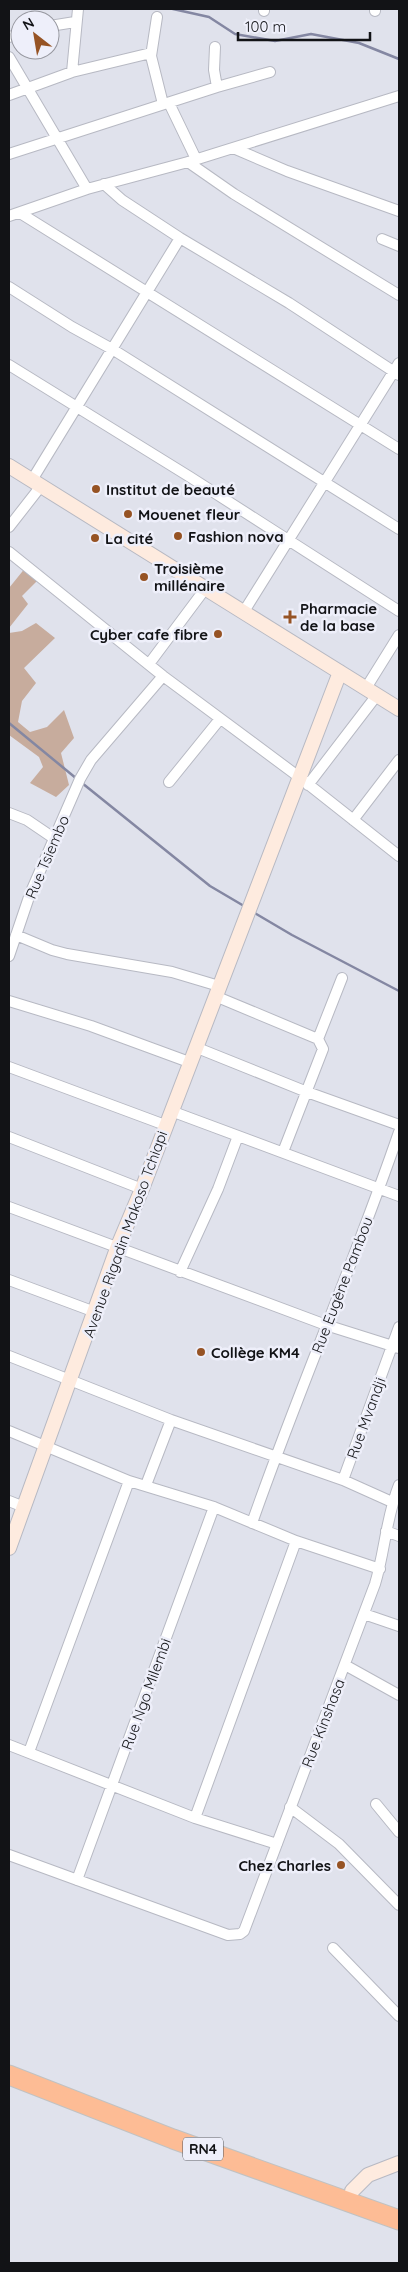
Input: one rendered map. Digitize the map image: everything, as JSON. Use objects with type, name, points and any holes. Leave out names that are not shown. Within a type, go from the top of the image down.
[{"type":"highway","name":"RN4","points":[[9,2064],[152,2119],[399,2208]]},
{"type":"highway","name":"RN4","points":[[9,2075],[173,2138],[399,2220]]},
{"type":"street","points":[[72,72],[78,9]]},
{"type":"street","points":[[157,17],[151,53],[166,104],[192,160],[241,198],[399,295]]},
{"type":"street","points":[[60,24],[76,22]]},
{"type":"street","points":[[214,47],[214,70],[217,87]]},
{"type":"street","points":[[9,95],[72,72],[151,53]]},
{"type":"street","points":[[9,57],[87,189]]},
{"type":"street","points":[[9,154],[217,87],[270,72]]},
{"type":"street","points":[[9,216],[87,189],[233,148],[399,96]]},
{"type":"street","points":[[233,148],[399,211]]},
{"type":"street","points":[[104,184],[112,193],[180,238],[397,370],[360,424],[243,613]]},
{"type":"street","points":[[20,213],[399,449]]},
{"type":"street","points":[[9,527],[37,483],[77,406],[180,238]]},
{"type":"street","points":[[382,239],[399,246]]},
{"type":"street","points":[[9,287],[72,327],[112,348],[399,529]]},
{"type":"street","points":[[9,365],[77,406],[399,611]]},
{"type":"street","points":[[9,466],[399,709]]},
{"type":"street","points":[[9,552],[163,676],[398,852]]},
{"type":"street","points":[[149,664],[205,589]]},
{"type":"street","points":[[303,781],[371,692],[399,635]]},
{"type":"street","name":"Avenue Rigadin Makoso Tchiapi","points":[[9,1548],[118,1246],[142,1189],[248,908],[303,781],[340,672]]},
{"type":"street","name":"Rue Tsiembo","points":[[9,956],[30,894],[80,779],[91,760],[163,676]]},
{"type":"street","points":[[169,782],[220,719]]},
{"type":"street","points":[[353,820],[399,760]]},
{"type":"street","points":[[9,813],[28,820],[54,839]]},
{"type":"street","points":[[16,935],[67,954],[172,972],[217,991],[318,1039],[323,1049],[283,1152]]},
{"type":"street","points":[[318,1039],[342,978]]},
{"type":"street","points":[[9,1001],[91,1026],[189,1062]]},
{"type":"street","points":[[195,1047],[307,1092],[399,1125]]},
{"type":"street","points":[[9,1066],[165,1126]]},
{"type":"street","points":[[171,1110],[399,1196]]},
{"type":"street","name":"Rue Eugène Pambou","points":[[252,1523],[275,1457],[380,1188],[399,1132]]},
{"type":"street","points":[[180,1272],[218,1189],[238,1136]]},
{"type":"street","points":[[9,1137],[142,1189]]},
{"type":"street","points":[[9,1207],[326,1325],[396,1347]]},
{"type":"street","points":[[9,1280],[95,1312]]},
{"type":"street","name":"Rue Mvandji","points":[[344,1480],[396,1347],[399,1327]]},
{"type":"street","points":[[9,1356],[171,1420],[344,1480],[392,1502]]},
{"type":"street","points":[[146,1485],[171,1420]]},
{"type":"street","points":[[9,1431],[129,1481],[214,1508],[296,1541],[380,1569]]},
{"type":"street","points":[[30,1752],[129,1481]]},
{"type":"street","name":"Rue Kinshasa","points":[[77,1880],[218,1932],[236,1935],[244,1931],[380,1569],[392,1502],[399,1485]]},
{"type":"street","points":[[9,1501],[24,1507]]},
{"type":"street","name":"Rue Ngo Milembi","points":[[77,1880],[114,1785],[214,1508]]},
{"type":"street","points":[[386,1531],[399,1536]]},
{"type":"street","points":[[195,1818],[296,1541]]},
{"type":"street","points":[[364,1614],[399,1626]]},
{"type":"street","points":[[345,1665],[399,1695]]},
{"type":"street","points":[[9,1744],[195,1818],[277,1844]]},
{"type":"street","points":[[376,1804],[399,1832]]},
{"type":"street","points":[[290,1807],[339,1844],[397,1900]]},
{"type":"street","points":[[9,1855],[77,1880]]},
{"type":"street","points":[[333,1948],[399,2016]]},
{"type":"street","points":[[352,2191],[368,2174],[399,2163]]},
{"type":"shaded area","points":[[26,567],[39,579],[22,596],[28,604],[9,628],[9,588]]},
{"type":"shaded area","points":[[36,623],[55,638],[24,668],[36,683],[22,701],[18,722],[30,732],[47,727],[64,710],[74,738],[61,753],[69,785],[56,797],[30,783],[43,767],[39,757],[9,735],[9,633],[22,631]]},
{"type":"waterway","points":[[173,9],[209,17],[235,34],[275,41],[311,34],[359,43],[399,59]]},
{"type":"waterway","points":[[9,723],[77,779]]},
{"type":"waterway","points":[[82,783],[210,886],[244,906]]},
{"type":"waterway","points":[[253,912],[292,935],[399,991]]},
{"type":"place","name":"Institut de beauté","points":[[96,489]]},
{"type":"place","name":"Mouenet fleur","points":[[128,514]]},
{"type":"place","name":"Fashion nova","points":[[178,536]]},
{"type":"place","name":"La cité","points":[[95,538]]},
{"type":"place","name":"Troisième millénaire","points":[[144,577]]},
{"type":"place","name":"Pharmacie de la base","points":[[290,617]]},
{"type":"place","name":"Cyber cafe fibre","points":[[218,634]]},
{"type":"place","name":"Collège KM4","points":[[201,1352]]},
{"type":"place","name":"Chez Charles","points":[[341,1865]]}]
